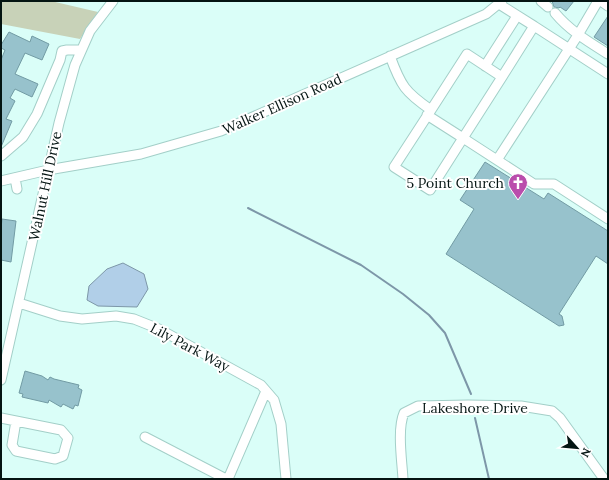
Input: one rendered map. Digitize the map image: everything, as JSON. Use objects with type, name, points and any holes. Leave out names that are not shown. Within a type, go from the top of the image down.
[{"type":"street","name":"Walnut Hill Drive","points":[[1,380],[58,123],[75,65],[81,50],[90,31],[112,1]]},
{"type":"street","points":[[541,1],[578,35],[608,54]]},
{"type":"street","points":[[497,160],[599,1],[608,6]]},
{"type":"street","points":[[501,3],[517,16],[608,74]]},
{"type":"street","name":"Walker Ellison Road","points":[[1,181],[48,170],[141,154],[221,131],[486,14],[501,3]]},
{"type":"street","points":[[485,66],[517,16]]},
{"type":"street","points":[[502,77],[467,54],[394,167],[430,190],[502,77],[534,26]]},
{"type":"street","points":[[1,156],[23,137],[37,114],[55,73],[62,52],[67,50],[81,50]]},
{"type":"street","points":[[390,56],[398,78],[405,88],[429,112],[463,138],[534,184],[554,184],[607,218]]},
{"type":"street","points":[[15,178],[17,189]]},
{"type":"street","name":"Lily Park Way","points":[[19,303],[60,316],[82,319],[116,316],[134,320],[160,329],[260,385],[274,400],[281,424],[286,479]]},
{"type":"street","points":[[145,437],[227,479],[266,391]]},
{"type":"street","name":"Lakeshore Drive","points":[[403,479],[401,420],[404,413],[418,406],[468,405],[521,406],[552,411],[560,418],[604,479]]},
{"type":"street","points":[[1,418],[16,421],[61,430],[68,438],[63,456],[55,460],[16,451],[12,445],[16,421]]},
{"type":"green space","points":[[1,1],[51,1],[98,12],[80,39],[1,24]]},
{"type":"water","points":[[123,263],[144,274],[148,289],[137,307],[98,306],[87,300],[89,286],[107,269]]},
{"type":"building","points":[[552,1],[574,1],[566,11],[560,7],[554,7]]},
{"type":"building","points":[[608,16],[608,46],[594,37]]},
{"type":"building","points":[[9,32],[30,42],[32,36],[49,44],[42,60],[25,53],[15,74],[38,84],[32,97],[15,89],[10,98],[15,101],[6,119],[12,121],[1,147],[1,60],[5,50],[1,48],[1,45]]},
{"type":"building","points":[[485,162],[544,199],[548,193],[608,231],[608,264],[596,256],[559,314],[562,316],[564,325],[559,326],[446,254],[474,209],[460,200]]},
{"type":"building","points":[[2,219],[16,221],[11,262],[1,260]]},
{"type":"building","points":[[25,371],[42,376],[48,380],[50,377],[79,385],[78,388],[82,390],[78,406],[75,405],[73,409],[63,404],[61,407],[49,400],[48,403],[22,397],[23,394],[19,393]]},
{"type":"waterway","points":[[248,208],[361,265],[403,294],[429,315],[445,333],[471,394]]},
{"type":"waterway","points":[[475,418],[489,479]]},
{"type":"place","name":"5 Point Church","points":[[518,200]]}]
